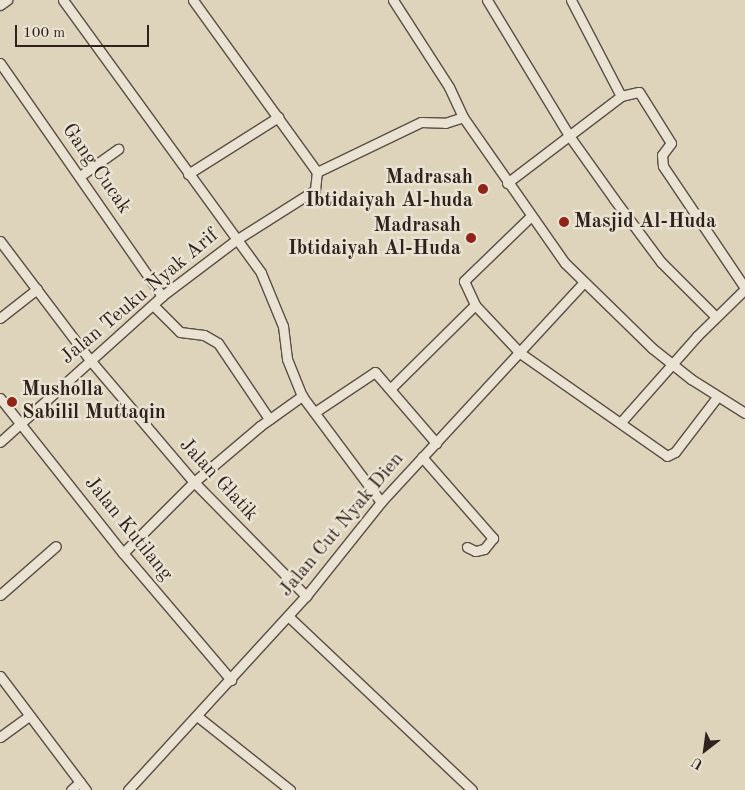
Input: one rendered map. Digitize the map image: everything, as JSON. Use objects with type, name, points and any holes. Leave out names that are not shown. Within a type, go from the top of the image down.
[{"type":"street","points":[[0,5],[7,0]]},
{"type":"street","points":[[63,0],[261,273],[283,326],[287,358],[302,396],[381,502]]},
{"type":"street","points":[[193,0],[317,172],[421,122],[445,123],[463,117]]},
{"type":"street","points":[[393,0],[449,88],[463,117],[530,217],[583,283],[673,364],[717,397],[745,412]]},
{"type":"street","points":[[487,0],[570,136],[661,262],[716,317]]},
{"type":"street","points":[[570,0],[621,96]]},
{"type":"street","name":"Gang Cucak","points":[[0,63],[162,296]]},
{"type":"street","points":[[507,182],[621,96],[639,92],[667,132],[671,142],[662,155],[662,166],[745,289],[716,317],[621,422]]},
{"type":"street","points":[[188,174],[278,117]]},
{"type":"street","points":[[80,176],[118,149]]},
{"type":"street","name":"Jalan Teuku Nyak Arif","points":[[0,442],[162,296],[236,240],[309,197],[315,190],[317,172]]},
{"type":"street","points":[[530,217],[464,280],[475,305],[520,353],[621,422],[654,450],[670,456],[717,397]]},
{"type":"street","name":"Jalan Glatik","points":[[0,240],[90,360],[194,482],[306,596]]},
{"type":"street","name":"Jalan Cut Nyak Dien","points":[[128,790],[232,680],[306,596],[381,502],[583,283]]},
{"type":"street","points":[[0,318],[36,289]]},
{"type":"street","points":[[153,305],[180,332],[204,335],[218,343],[269,419]]},
{"type":"street","points":[[391,388],[475,305]]},
{"type":"street","points":[[315,412],[370,373],[379,375],[436,443]]},
{"type":"street","points":[[123,553],[194,482],[269,419],[302,396]]},
{"type":"street","name":"Jalan Kutilang","points":[[0,398],[123,553],[232,680]]},
{"type":"street","points":[[422,457],[493,538],[484,549],[475,551],[467,547]]},
{"type":"street","points":[[0,595],[56,546]]},
{"type":"street","points":[[288,616],[472,790]]},
{"type":"street","points":[[0,676],[3,688],[29,716],[83,786],[71,790]]},
{"type":"street","points":[[0,738],[29,716]]},
{"type":"street","points":[[198,716],[290,790]]},
{"type":"place","name":"Madrasah Ibtidaiyah Al-huda","points":[[483,189]]},
{"type":"place","name":"Masjid Al-Huda","points":[[564,222]]},
{"type":"place","name":"Madrasah Ibtidaiyah Al-Huda","points":[[471,238]]},
{"type":"place","name":"Musholla Sabilil Muttaqin","points":[[12,402]]}]
